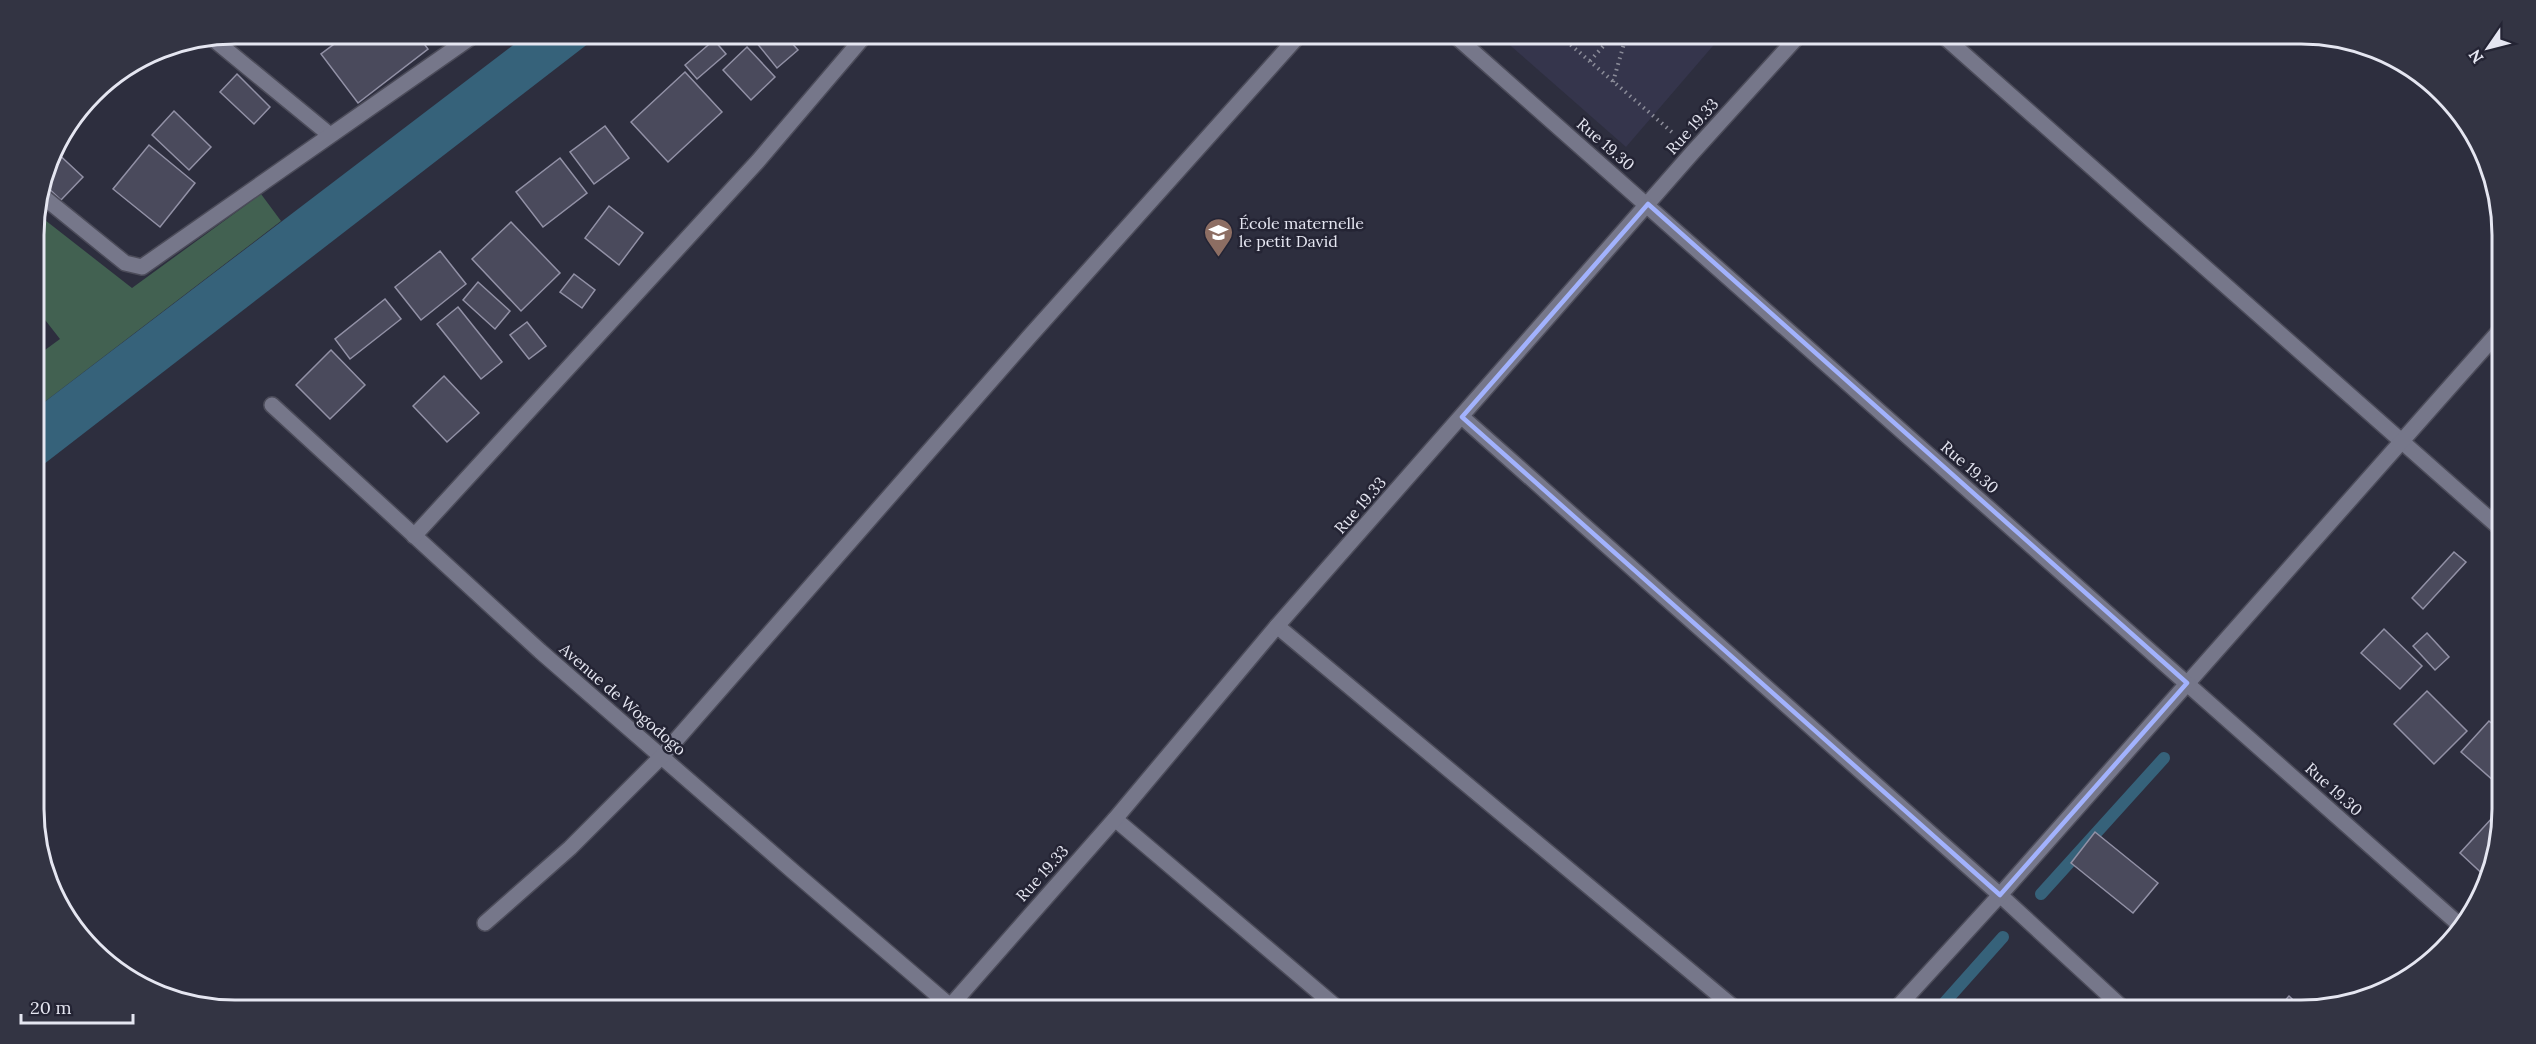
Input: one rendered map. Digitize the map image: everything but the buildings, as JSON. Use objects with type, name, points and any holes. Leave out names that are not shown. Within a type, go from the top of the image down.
[{"type":"street","points":[[47,200],[125,263],[142,267],[461,44]]},
{"type":"street","points":[[414,536],[758,161],[858,44]]},
{"type":"street","points":[[485,923],[562,855],[662,756],[1029,337],[1291,44]]},
{"type":"street","name":"Rue 19.30","points":[[1465,44],[2455,921]]},
{"type":"street","name":"Rue 19.33","points":[[958,1000],[1115,819],[1277,626],[1791,44]]},
{"type":"street","points":[[1952,44],[2492,521]]},
{"type":"street","points":[[220,45],[330,135]]},
{"type":"street","points":[[1903,1000],[2000,895],[2492,340]]},
{"type":"street","name":"Avenue de Wogodogo","points":[[272,405],[540,651],[940,1000]]},
{"type":"street","points":[[1462,417],[2000,895],[2114,1000]]},
{"type":"street","points":[[1277,626],[1725,1000]]},
{"type":"street","points":[[1115,819],[1328,1000]]},
{"type":"path","points":[[1570,44],[1694,152]]},
{"type":"path","points":[[1590,62],[1606,44]]},
{"type":"path","points":[[1613,82],[1624,44]]},
{"type":"highlighted area","points":[[1648,204],[2187,683],[2000,895],[1462,417]]},
{"type":"shaded area","points":[[515,44],[588,44],[44,464],[44,402]]},
{"type":"shaded area","points":[[1509,44],[1715,44],[1626,147]]},
{"type":"green space","points":[[261,194],[281,221],[44,402],[44,351],[60,339],[44,319],[44,219],[132,288]]},
{"type":"waterway","points":[[2041,894],[2164,758]]},
{"type":"waterway","points":[[1947,1000],[2003,937]]},
{"type":"place","name":"École maternelle le petit David","points":[[1218,258]]}]
